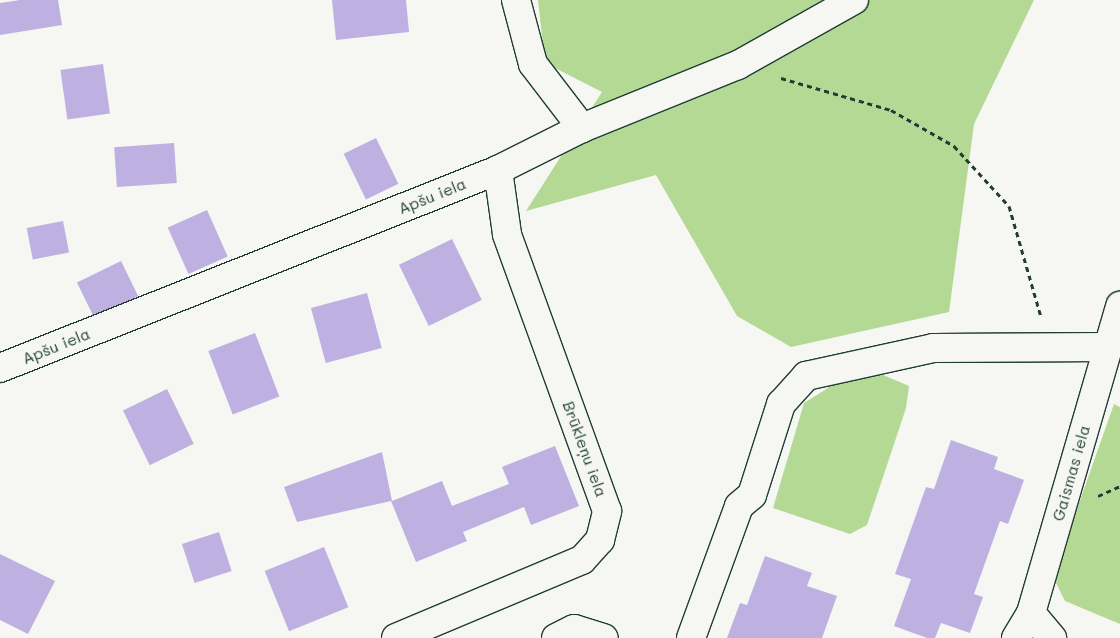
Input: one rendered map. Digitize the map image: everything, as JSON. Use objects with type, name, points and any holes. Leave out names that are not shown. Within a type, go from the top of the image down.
[{"type":"street","points":[[516,0],[533,64],[582,128]]},
{"type":"street","name":"Apšu iela","points":[[0,368],[498,170],[582,128],[738,65],[854,0]]},
{"type":"street","name":"Brūkleņu iela","points":[[396,638],[582,560],[600,540],[607,511],[507,234],[498,170]]},
{"type":"street","name":"Gaismas iela","points":[[1016,638],[1031,612],[1110,382],[1108,347],[1120,306]]},
{"type":"street","points":[[691,638],[739,506],[752,495],[782,404],[806,376],[933,348],[1108,347]]},
{"type":"street","points":[[1031,612],[1052,638]]},
{"type":"street","points":[[556,638],[574,629],[604,638]]},
{"type":"path","points":[[738,65],[891,110],[954,146],[1008,206],[1050,346]]},
{"type":"green space","points":[[538,0],[1034,0],[974,124],[949,312],[791,347],[737,316],[656,175],[526,211],[602,92],[545,63]]},
{"type":"green space","points":[[883,375],[909,386],[906,408],[867,525],[850,534],[773,508],[804,403],[828,388],[826,380]]},
{"type":"green space","points":[[1114,404],[1120,407],[1120,624],[1065,601],[1053,577]]},
{"type":"building","points":[[20,0],[58,0],[62,25],[0,35],[0,3]]},
{"type":"building","points":[[332,0],[406,0],[409,32],[336,40]]},
{"type":"building","points":[[103,64],[110,114],[67,119],[60,70]]},
{"type":"building","points":[[376,138],[398,184],[366,200],[344,154]]},
{"type":"building","points":[[174,143],[177,183],[117,187],[114,147]]},
{"type":"building","points":[[207,210],[228,257],[188,274],[168,227]]},
{"type":"building","points":[[63,221],[69,252],[33,259],[27,228]]},
{"type":"building","points":[[452,239],[482,300],[429,326],[399,265]]},
{"type":"building","points":[[121,261],[138,296],[94,318],[77,282]]},
{"type":"building","points":[[367,293],[382,348],[326,363],[311,308]]},
{"type":"building","points":[[255,333],[279,396],[233,414],[208,351]]},
{"type":"building","points":[[167,389],[194,444],[150,465],[123,410]]},
{"type":"building","points":[[951,440],[998,457],[994,469],[1024,480],[1008,524],[1000,521],[974,594],[983,597],[970,633],[941,623],[935,638],[927,638],[894,626],[911,579],[895,574],[926,487],[934,489]]},
{"type":"building","points":[[555,446],[579,506],[531,525],[524,507],[463,532],[467,541],[416,562],[391,501],[297,522],[284,487],[382,452],[392,501],[442,481],[452,506],[509,484],[502,467]]},
{"type":"building","points":[[219,532],[232,571],[195,583],[182,544]]},
{"type":"building","points":[[324,547],[348,607],[289,631],[265,571]]},
{"type":"building","points":[[0,554],[55,581],[28,634],[0,620]]},
{"type":"building","points":[[765,556],[812,573],[807,586],[837,596],[822,638],[727,638],[740,603],[747,605]]}]
